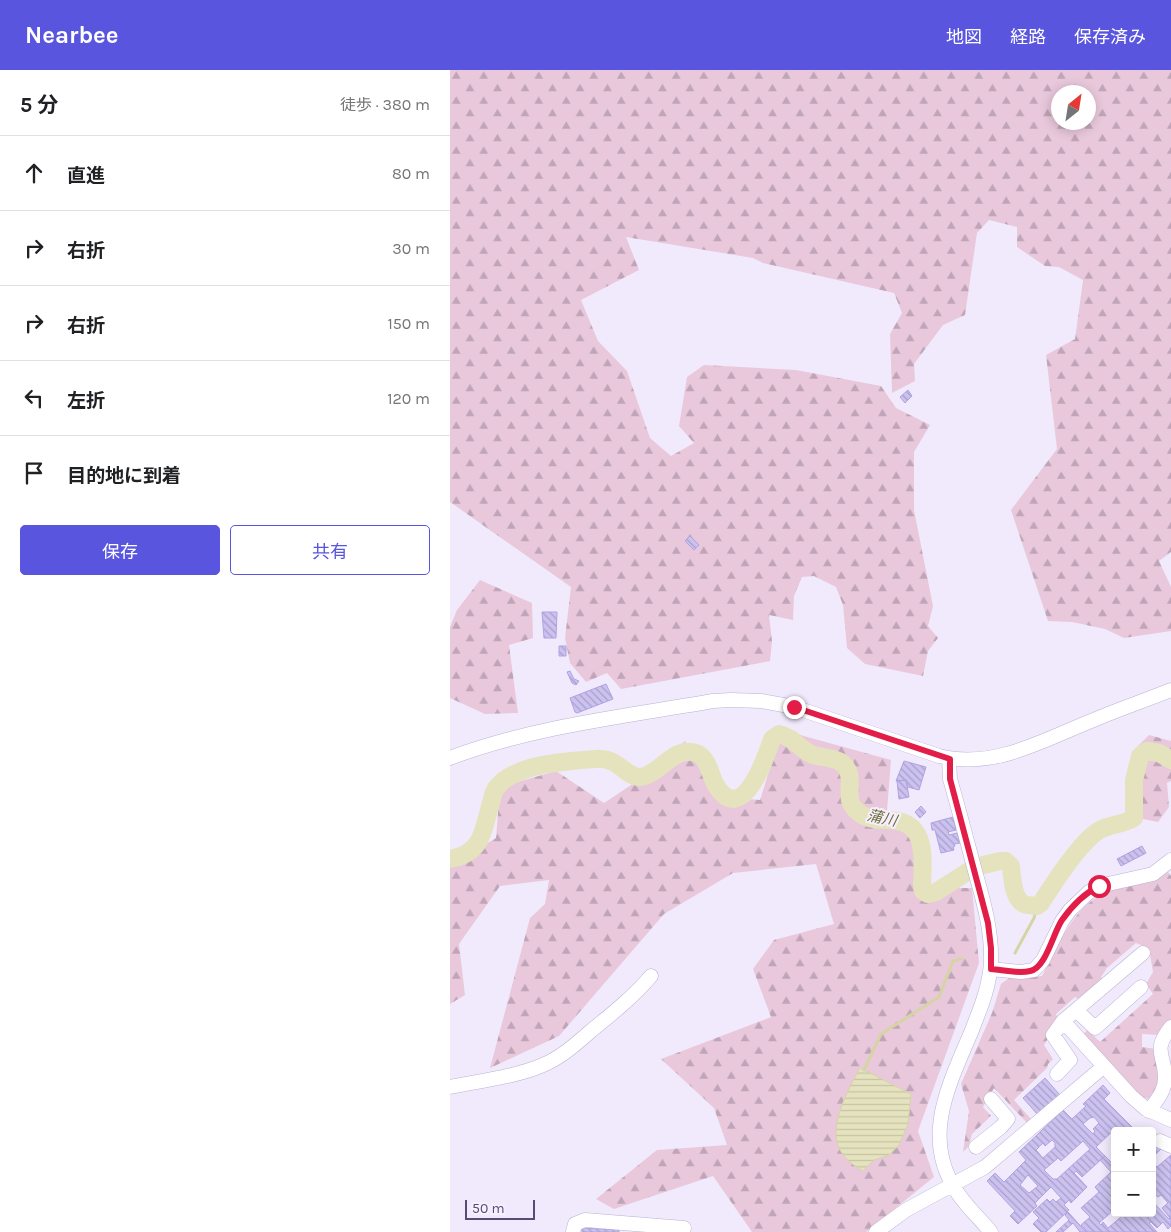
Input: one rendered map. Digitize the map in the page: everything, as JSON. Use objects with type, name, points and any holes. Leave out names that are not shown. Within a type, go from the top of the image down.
[{"type":"street","points":[[450,758],[481,747],[546,730],[712,701],[738,700],[761,701],[794,707],[950,759],[974,760],[1008,755],[1171,690]]},
{"type":"street","points":[[950,759],[950,779],[981,893],[990,936],[991,969],[982,1004],[948,1086],[939,1126],[940,1150],[952,1184],[963,1200],[991,1232]]},
{"type":"street","points":[[991,969],[1021,972],[1034,970],[1043,960],[1056,931],[1066,915],[1089,892],[1108,884],[1153,874],[1171,860]]},
{"type":"street","points":[[1056,1074],[1070,1060],[1052,1035],[1063,1021],[1142,954]]},
{"type":"street","points":[[450,1087],[523,1072],[553,1060],[574,1046],[621,1006],[651,976]]},
{"type":"street","points":[[1076,1010],[1095,1028],[1141,986]]},
{"type":"street","points":[[1063,1021],[1131,1096],[1149,1111],[1171,1120]]},
{"type":"street","points":[[1149,1111],[1161,1094],[1164,1085],[1160,1048],[1162,1040],[1171,1028]]},
{"type":"street","points":[[876,1232],[906,1210],[985,1167],[1103,1067]]},
{"type":"street","points":[[976,1147],[1008,1119],[990,1099]]},
{"type":"street","points":[[1000,1127],[1014,1143]]},
{"type":"street","points":[[573,1232],[575,1224],[585,1220],[684,1228],[683,1232]]},
{"type":"green space","points":[[450,70],[1171,70],[1171,552],[1159,561],[1171,587],[1171,631],[1124,638],[1105,629],[1072,622],[1048,621],[1011,510],[1057,449],[1046,355],[1075,339],[1083,280],[1059,267],[1045,266],[1017,247],[1017,227],[989,220],[977,233],[965,315],[943,325],[914,364],[915,381],[892,393],[890,334],[902,313],[894,293],[763,263],[753,258],[626,237],[639,270],[581,300],[598,341],[627,371],[650,438],[671,456],[694,443],[679,426],[687,377],[704,365],[796,370],[881,386],[896,408],[930,425],[914,452],[914,510],[933,606],[928,626],[938,638],[928,651],[923,676],[865,664],[847,648],[843,605],[836,587],[814,576],[802,577],[794,596],[793,620],[769,615],[772,641],[770,661],[621,689],[607,673],[586,682],[570,663],[565,638],[571,587],[450,502]]},
{"type":"green space","points":[[480,580],[532,603],[533,638],[509,645],[518,713],[485,714],[450,698],[450,627],[457,610]]},
{"type":"green space","points":[[782,730],[891,760],[887,811],[915,827],[929,888],[972,888],[979,963],[918,1131],[934,1177],[866,1232],[752,1232],[713,1176],[614,1209],[596,1199],[657,1150],[727,1145],[714,1108],[661,1059],[771,1017],[753,969],[774,940],[834,924],[816,864],[733,873],[664,914],[559,1036],[490,1068],[530,918],[545,904],[549,880],[500,886],[459,944],[465,995],[450,1004],[450,858],[467,855],[496,838],[500,787],[556,771],[604,803],[658,767],[685,741],[715,796],[760,800]]},
{"type":"green space","points":[[1149,735],[1171,741],[1171,781],[1167,783],[1169,807],[1158,822],[1128,816],[1130,772],[1134,750]]},
{"type":"green space","points":[[1168,872],[1171,876],[1171,1022],[1159,1035],[1142,1034],[1142,1047],[1157,1049],[1162,1084],[1151,1100],[1135,1094],[1083,1034],[1088,1030],[1100,1042],[1153,994],[1146,984],[1153,972],[1150,955],[1145,947],[1136,943],[1107,968],[1101,977],[1105,981],[1082,1001],[1075,997],[1056,1014],[1059,1021],[1044,1045],[1053,1059],[1047,1068],[1014,1100],[1031,1119],[1027,1123],[994,1088],[983,1107],[991,1116],[972,1134],[969,1146],[963,1152],[969,1111],[961,1084],[992,1013],[1001,984],[1009,978],[1042,976],[1068,927],[1086,905],[1097,897],[1110,891],[1154,880]]},
{"type":"shaded area","points":[[860,1068],[911,1094],[908,1124],[899,1145],[889,1155],[874,1160],[863,1171],[850,1162],[840,1150],[836,1130],[845,1097]]},
{"type":"building","points":[[908,390],[912,396],[905,403],[900,397]]},
{"type":"building","points":[[690,536],[699,545],[694,550],[685,541]]},
{"type":"building","points":[[542,612],[557,612],[556,638],[544,638]]},
{"type":"building","points":[[559,646],[566,646],[566,656],[559,656]]},
{"type":"building","points":[[570,671],[574,679],[579,681],[576,685],[572,683],[567,672]]},
{"type":"building","points":[[606,684],[613,699],[577,713],[575,712],[570,698]]},
{"type":"building","points":[[904,761],[926,767],[919,790],[908,787],[906,780],[896,781]]},
{"type":"building","points":[[906,780],[909,797],[899,799],[897,781]]},
{"type":"building","points":[[921,806],[926,812],[920,818],[915,812]]},
{"type":"building","points":[[953,817],[956,830],[948,832],[949,835],[957,833],[960,843],[954,844],[954,850],[941,853],[935,830],[932,830],[931,823]]},
{"type":"building","points":[[1142,846],[1146,853],[1121,866],[1117,859]]},
{"type":"building","points":[[1045,1078],[1060,1095],[1038,1115],[1023,1098]]},
{"type":"building","points":[[1103,1085],[1110,1093],[1104,1099],[1132,1127],[1111,1127],[1111,1133],[1096,1147],[1105,1156],[1082,1177],[1076,1171],[1074,1173],[1087,1187],[1071,1203],[1069,1200],[1064,1205],[1069,1210],[1046,1232],[1041,1232],[1033,1224],[1039,1218],[1033,1212],[1047,1199],[1050,1202],[1053,1199],[1056,1202],[1061,1198],[1051,1187],[1035,1203],[1037,1206],[1018,1224],[1010,1216],[1015,1211],[987,1181],[995,1173],[1004,1182],[1026,1160],[1019,1152],[1063,1110],[1072,1119],[1086,1106],[1083,1104]],"holes":[[[1094,1117],[1099,1123],[1093,1129],[1095,1131],[1093,1134],[1083,1124]],[[1052,1140],[1055,1143],[1055,1147],[1043,1158],[1036,1150],[1043,1143],[1045,1146]],[[1083,1141],[1090,1149],[1057,1179],[1053,1179],[1044,1170],[1058,1158],[1061,1161]],[[1028,1175],[1038,1186],[1029,1193],[1020,1185]]]},
{"type":"building","points":[[1156,1142],[1162,1148],[1156,1154]]},
{"type":"building","points":[[1171,1155],[1171,1226],[1168,1229],[1163,1222],[1157,1228],[1151,1222],[1149,1223],[1157,1232],[1087,1232],[1081,1225],[1090,1217],[1081,1208],[1099,1192],[1095,1187],[1111,1172],[1111,1212],[1099,1223],[1101,1225],[1103,1222],[1108,1228],[1121,1217],[1156,1217],[1156,1205],[1169,1219],[1162,1208],[1168,1203],[1161,1195],[1158,1197],[1156,1195],[1157,1167]]},
{"type":"building","points":[[1105,1156],[1111,1162],[1111,1172],[1100,1160]]},
{"type":"building","points":[[1068,1212],[1086,1232],[1080,1232],[1073,1223],[1063,1232],[1056,1232],[1069,1220],[1065,1215]]},
{"type":"building","points":[[582,1228],[619,1230],[619,1232],[582,1232]]},
{"type":"waterway","name":"蒲川","points":[[450,859],[461,856],[476,845],[484,829],[496,789],[506,779],[529,768],[557,763],[603,759],[639,777],[653,772],[680,753],[696,753],[707,763],[717,787],[727,797],[736,798],[744,794],[752,784],[765,760],[772,739],[779,734],[784,735],[811,754],[833,759],[843,764],[849,774],[851,802],[859,813],[870,818],[900,822],[910,826],[920,842],[923,863],[923,891],[928,894],[936,892],[975,867],[1006,861],[1011,866],[1017,898],[1024,904],[1037,906],[1075,854],[1091,837],[1102,829],[1134,818],[1134,780],[1140,756],[1147,751],[1159,753],[1171,760]]},
{"type":"waterway","points":[[1015,953],[1034,918],[1037,906]]},
{"type":"waterway","points":[[864,1070],[881,1034],[939,997],[953,961],[962,959]]},
{"type":"route","points":[[794,707],[950,759],[950,779],[988,923],[991,969],[1021,972],[1034,970],[1043,960],[1056,931],[1070,910],[1078,901],[1099,886]]}]
